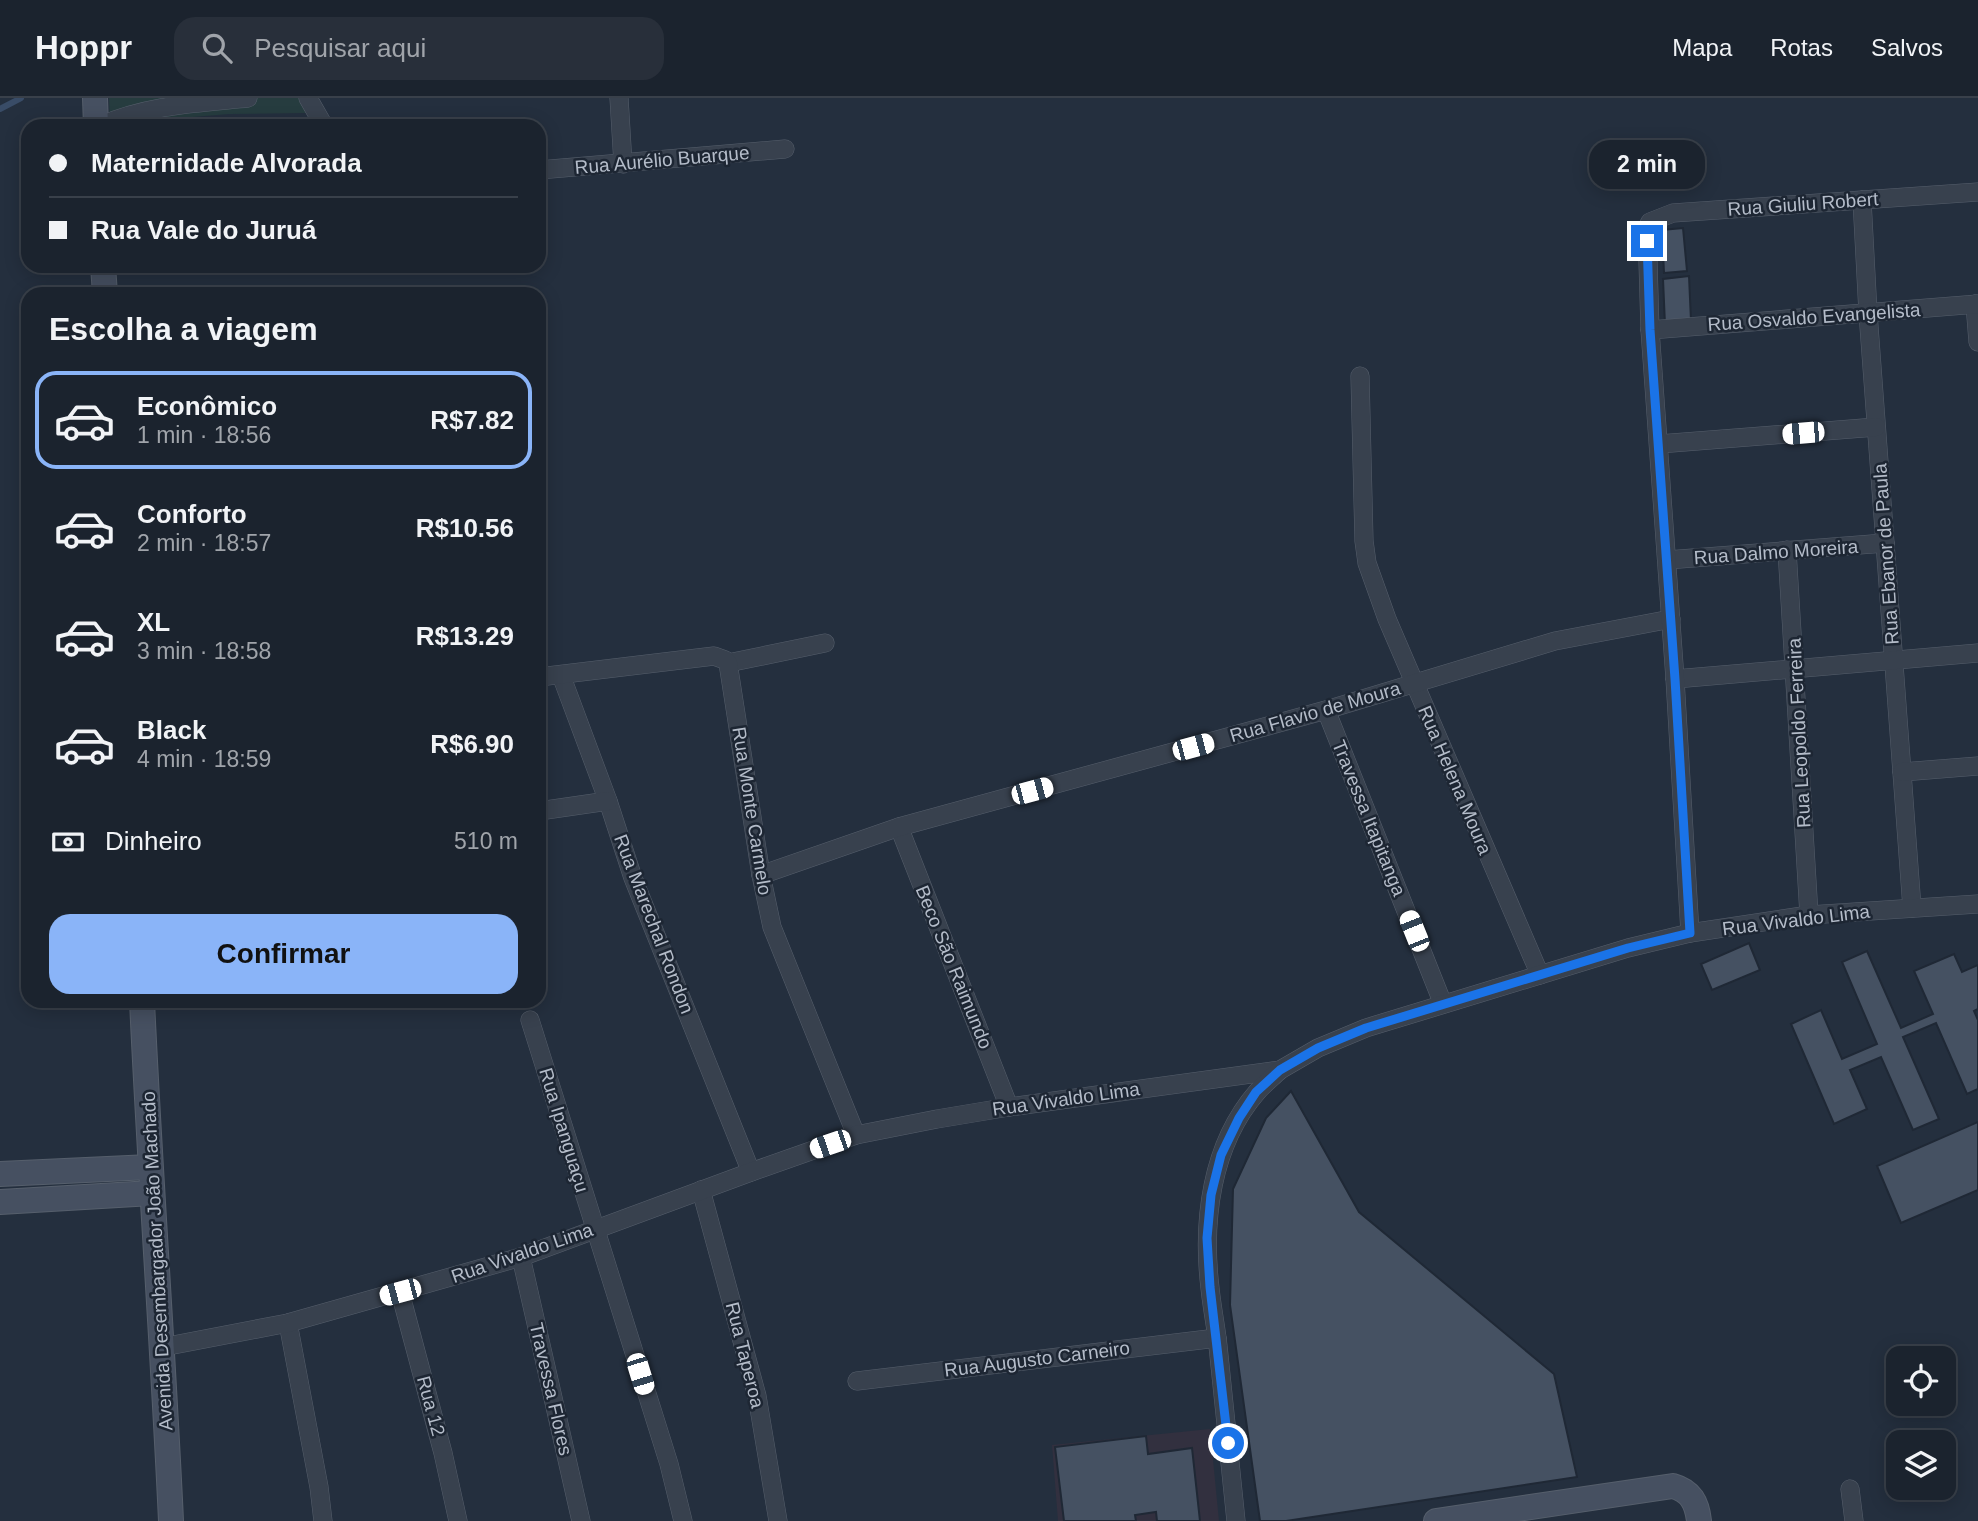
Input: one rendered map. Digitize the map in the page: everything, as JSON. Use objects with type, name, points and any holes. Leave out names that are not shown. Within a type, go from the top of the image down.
[{"type":"street","points":[[94,98],[97,119]]},
{"type":"street","points":[[116,119],[151,108],[248,98]]},
{"type":"street","points":[[308,98],[320,119]]},
{"type":"street","points":[[619,98],[623,164]]},
{"type":"street","name":"Rua Aurélio Buarque","points":[[546,170],[785,149]]},
{"type":"street","name":"Rua Giuliu Robert","points":[[1650,330],[1647,228],[1650,222],[1673,213],[1978,192]]},
{"type":"street","name":"Rua Ebanor de Paula","points":[[1862,200],[1912,908]]},
{"type":"street","points":[[1977,304],[1978,342]]},
{"type":"street","name":"Rua Osvaldo Evangelista","points":[[1650,330],[1977,304]]},
{"type":"street","points":[[1650,330],[1690,933]]},
{"type":"street","name":"Rua Helena Moura","points":[[1360,376],[1364,541],[1367,563],[1413,683],[1540,975]]},
{"type":"street","points":[[1659,444],[1876,427]]},
{"type":"street","name":"Rua Dalmo Moreira","points":[[1667,560],[1885,543]]},
{"type":"street","name":"Rua Leopoldo Ferreira","points":[[1787,550],[1809,915]]},
{"type":"street","name":"Rua Flavio de Moura","points":[[761,874],[899,827],[1326,710],[1555,641],[1671,619]]},
{"type":"street","points":[[546,676],[714,656],[728,663],[825,643]]},
{"type":"street","points":[[1675,679],[1978,653]]},
{"type":"street","name":"Rua Monte Carmelo","points":[[728,663],[761,874],[772,927],[856,1135]]},
{"type":"street","name":"Rua Marechal Rondon","points":[[561,675],[634,878],[751,1172]]},
{"type":"street","name":"Travessa Itapitanga","points":[[1326,710],[1444,1004]]},
{"type":"street","points":[[1902,772],[1978,766]]},
{"type":"street","points":[[546,810],[608,801]]},
{"type":"street","name":"Beco São Raimundo","points":[[899,827],[1009,1107]]},
{"type":"street","name":"Rua Vivaldo Lima","points":[[163,1347],[288,1323],[520,1257],[856,1135],[1009,1107],[1280,1070],[1318,1048],[1366,1028],[1628,948],[1690,933],[1809,915],[1978,904]]},
{"type":"street","name":"Avenida Desembargador João Machado","points":[[142,1008],[172,1521]]},
{"type":"street","name":"Rua Ipanguaçu","points":[[530,1020],[669,1464],[683,1521]]},
{"type":"street","points":[[1236,1521],[1210,1287],[1207,1238],[1211,1195],[1221,1155],[1239,1118],[1256,1092],[1280,1070]]},
{"type":"street","points":[[0,1174],[150,1167]]},
{"type":"street","name":"Rua Taperoa","points":[[701,1190],[757,1396],[778,1521]]},
{"type":"street","points":[[0,1202],[152,1193]]},
{"type":"street","name":"Travessa Flores","points":[[520,1257],[581,1521]]},
{"type":"street","name":"Rua 12","points":[[400,1292],[443,1453],[458,1521]]},
{"type":"street","points":[[288,1323],[323,1521]]},
{"type":"street","name":"Rua Augusto Carneiro","points":[[857,1381],[1217,1338]]},
{"type":"street","points":[[1436,1521],[1540,1513],[1673,1486],[1682,1489],[1693,1500],[1699,1521]]},
{"type":"street","points":[[1850,1489],[1854,1521]]},
{"type":"shaded area","points":[[1210,1429],[1219,1521],[1058,1521],[1052,1445]]},
{"type":"green space","points":[[109,98],[317,98],[306,113],[110,119]]},
{"type":"building","points":[[1683,228],[1687,271],[1664,273],[1662,230]]},
{"type":"building","points":[[1689,276],[1691,321],[1665,325],[1663,279]]},
{"type":"building","points":[[1749,943],[1760,970],[1712,990],[1701,964]]},
{"type":"building","points":[[1867,951],[1901,1028],[1933,1014],[1914,971],[1954,954],[1962,972],[1978,965],[1978,1009],[1974,1011],[1978,1020],[1978,1089],[1967,1094],[1936,1023],[1903,1037],[1939,1119],[1913,1130],[1881,1057],[1850,1070],[1867,1109],[1834,1124],[1791,1024],[1821,1010],[1842,1059],[1877,1044],[1842,962]]},
{"type":"building","points":[[1291,1091],[1359,1212],[1554,1374],[1577,1477],[1286,1521],[1260,1521],[1230,1305],[1233,1189],[1266,1118]]},
{"type":"building","points":[[1978,1122],[1978,1190],[1901,1223],[1877,1166]]},
{"type":"building","points":[[1146,1436],[1148,1454],[1192,1448],[1200,1521],[1157,1521],[1156,1512],[1135,1515],[1136,1521],[1064,1521],[1055,1447]]},
{"type":"waterway","points":[[0,109],[21,98]]},
{"type":"route","points":[[1228,1443],[1207,1238],[1211,1195],[1221,1155],[1239,1118],[1256,1092],[1280,1070],[1318,1048],[1366,1028],[1628,948],[1690,933],[1650,330],[1647,241]]}]
